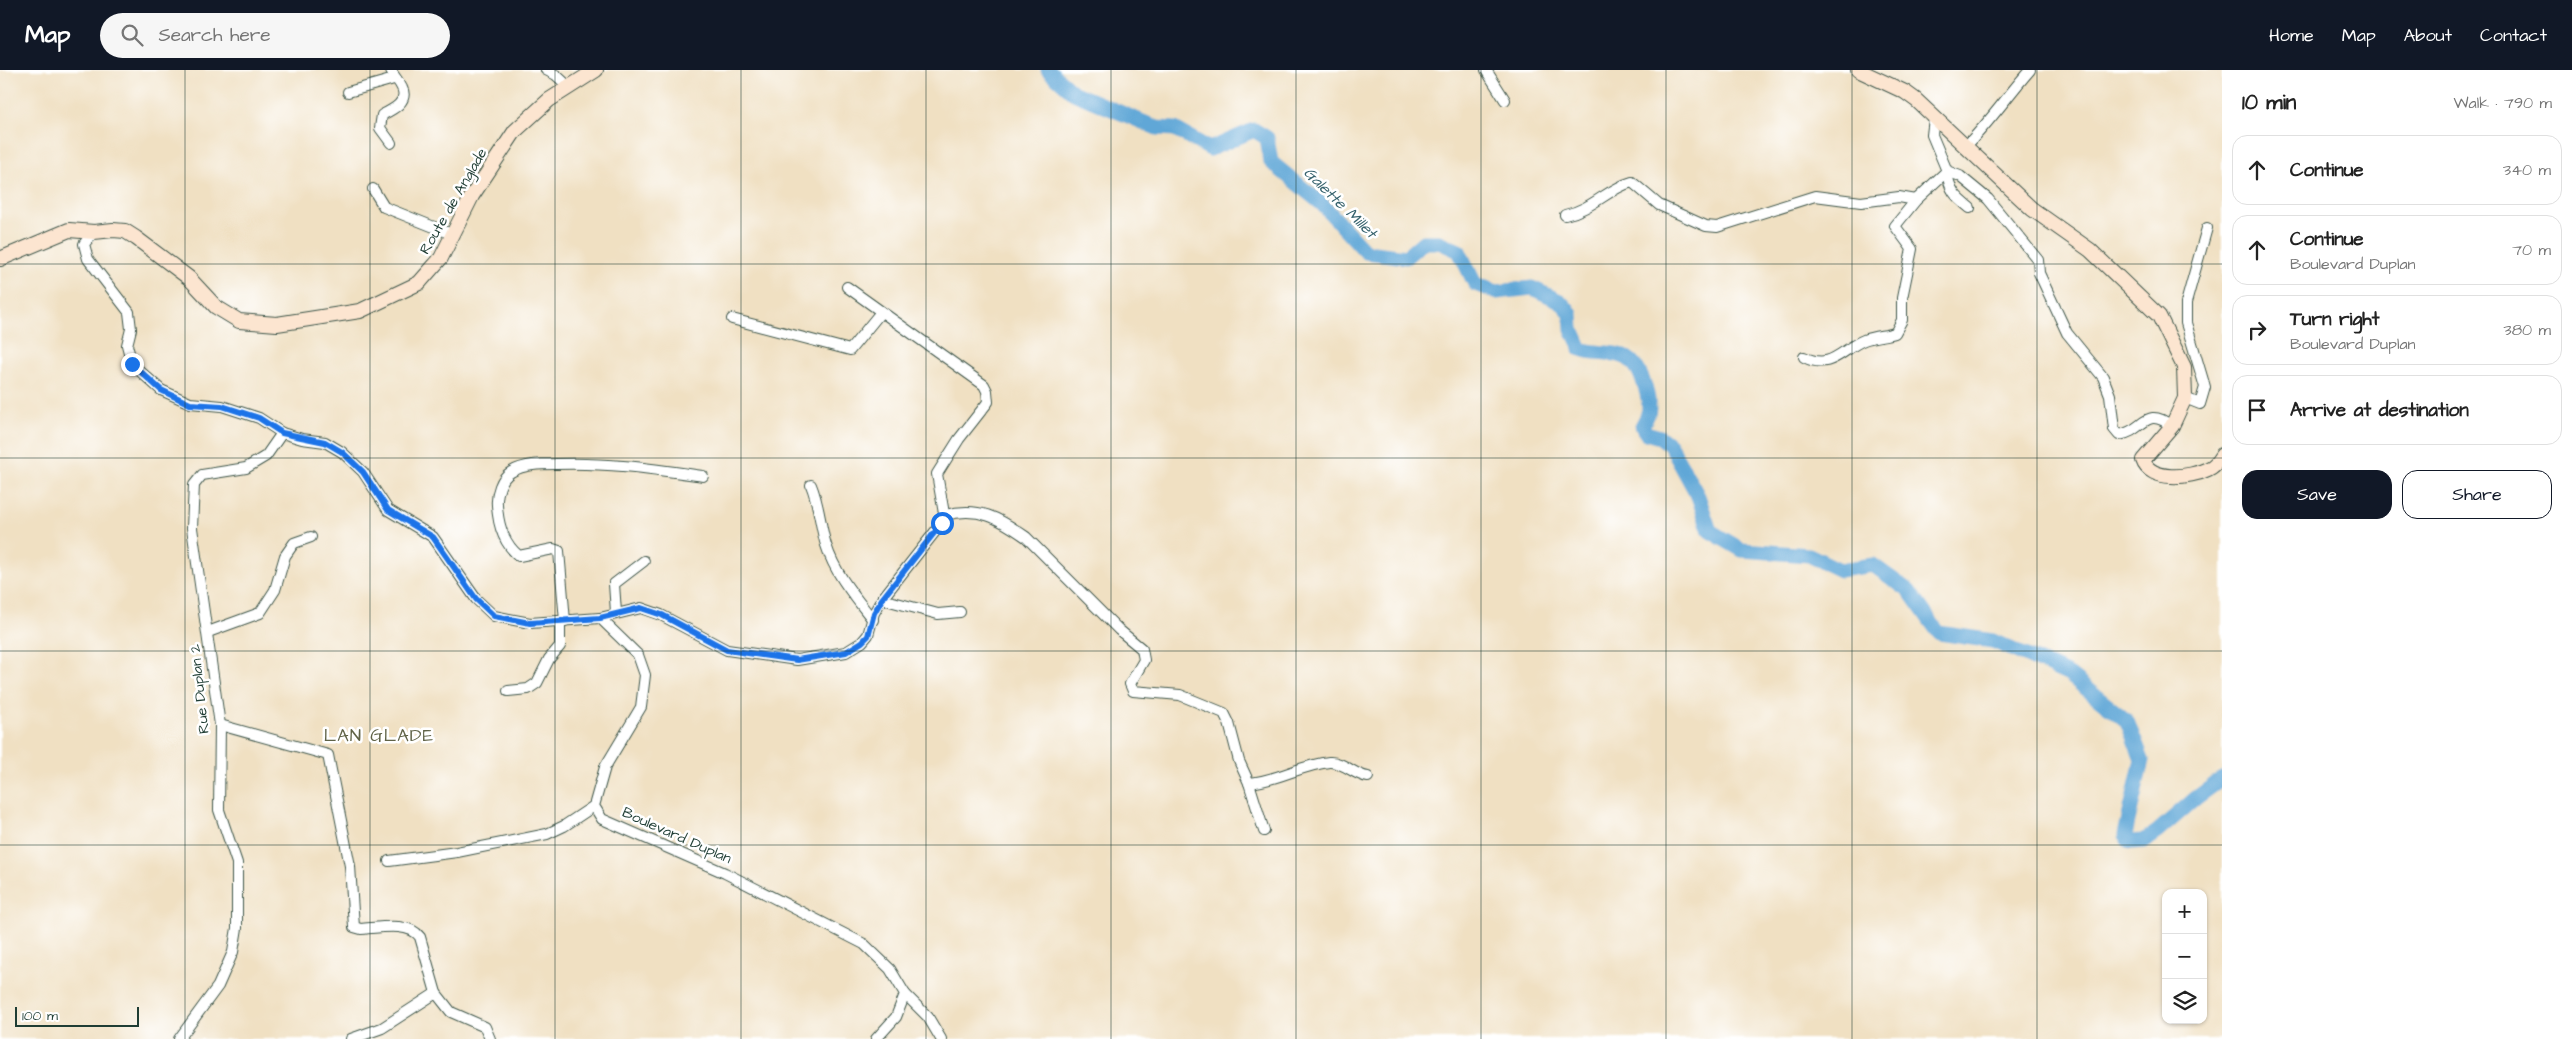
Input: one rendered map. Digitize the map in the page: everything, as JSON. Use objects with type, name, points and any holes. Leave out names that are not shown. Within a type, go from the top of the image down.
[{"type":"street","points":[[546,70],[556,75],[568,87]]},
{"type":"street","name":"Route de Anglade","points":[[0,260],[69,230],[125,232],[189,278],[216,307],[239,320],[277,324],[360,311],[394,297],[419,283],[440,258],[454,235],[472,196],[515,131],[549,100],[596,70]]},
{"type":"street","points":[[1486,70],[1505,100]]},
{"type":"street","points":[[1858,70],[1905,92],[2032,209],[2090,250],[2159,316],[2184,367],[2185,398],[2172,426],[2142,460],[2150,470],[2158,475],[2185,475],[2208,469],[2222,455]]},
{"type":"street","points":[[1965,147],[1984,128],[2030,70]]},
{"type":"street","points":[[348,92],[392,74],[402,87],[404,95],[398,106],[382,115],[380,128],[391,142]]},
{"type":"street","points":[[1934,118],[1932,135],[1947,171],[1951,191],[1970,208]]},
{"type":"street","points":[[1804,357],[1813,362],[1834,359],[1867,339],[1895,333],[1902,320],[1902,298],[1912,249],[1895,226],[1916,200],[1947,171]]},
{"type":"street","points":[[1947,171],[1960,176],[1988,199],[2038,260],[2039,273],[2067,333],[2103,378],[2110,395],[2114,430],[2119,435],[2128,433],[2146,419],[2154,417],[2160,417],[2172,426]]},
{"type":"street","points":[[1565,215],[1581,212],[1614,190],[1632,182],[1659,205],[1706,226],[1717,227],[1815,196],[1861,202],[1899,197],[1916,200]]},
{"type":"street","points":[[373,189],[384,207],[454,235]]},
{"type":"street","points":[[2185,398],[2200,404],[2204,397],[2205,387],[2186,323],[2186,302],[2207,228]]},
{"type":"street","points":[[94,232],[84,244],[88,260],[130,312],[131,329],[127,345],[132,364],[161,390],[190,404],[222,406],[259,418],[282,433],[325,442],[342,452],[363,472],[388,510],[433,537],[476,599],[494,616],[530,623],[600,618],[616,612],[641,608],[662,615],[727,650],[797,660],[846,652],[868,636],[874,613],[882,599],[942,523],[946,515],[937,474],[959,439],[988,402],[988,391],[984,385],[846,287]]},
{"type":"street","points":[[732,318],[850,350],[881,312]]},
{"type":"street","name":"Rue Duplan 2","points":[[178,1039],[218,986],[234,952],[237,928],[237,863],[219,804],[220,726],[192,528],[194,485],[202,475],[246,468],[266,456],[282,433]]},
{"type":"street","points":[[508,691],[528,689],[537,683],[549,659],[560,646],[563,621],[559,551],[553,549],[519,556],[510,546],[498,524],[496,503],[500,486],[509,473],[520,468],[541,464],[587,462],[614,463],[703,476]]},
{"type":"street","points":[[811,485],[820,509],[825,542],[835,567],[873,620]]},
{"type":"street","points":[[946,515],[970,510],[981,513],[1014,528],[1026,537],[1119,630],[1142,649],[1144,660],[1130,684],[1133,691],[1180,695],[1224,713],[1229,723],[1239,761],[1249,783],[1264,831]]},
{"type":"street","points":[[208,632],[260,613],[275,590],[284,556],[294,543],[311,537]]},
{"type":"street","points":[[616,612],[614,584],[644,561]]},
{"type":"street","points":[[882,599],[938,614],[960,612]]},
{"type":"street","points":[[389,861],[458,852],[547,834],[564,826],[594,806],[605,767],[641,707],[645,675],[638,655],[600,618]]},
{"type":"street","points":[[220,726],[328,755],[350,866],[354,927],[361,929],[406,927],[416,930],[420,937],[436,993],[451,1012],[485,1027],[490,1039]]},
{"type":"street","points":[[1249,783],[1267,781],[1329,762],[1345,767],[1359,776],[1368,777]]},
{"type":"street","name":"Boulevard Duplan","points":[[594,806],[602,819],[725,873],[864,944],[890,969],[905,994],[928,1017],[941,1039]]},
{"type":"street","points":[[351,1039],[382,1028],[436,993]]},
{"type":"street","points":[[876,1039],[896,1017],[905,994]]},
{"type":"waterway","name":"Galette Millet","points":[[1048,70],[1074,93],[1157,128],[1175,129],[1210,149],[1254,130],[1267,138],[1271,162],[1322,204],[1366,252],[1406,257],[1423,242],[1439,242],[1459,251],[1475,284],[1497,292],[1532,288],[1560,301],[1571,313],[1572,329],[1581,349],[1610,353],[1627,358],[1640,373],[1649,408],[1648,415],[1642,426],[1646,433],[1660,437],[1670,445],[1698,496],[1710,531],[1742,550],[1809,555],[1840,570],[1873,565],[1909,591],[1939,633],[1993,641],[2069,675],[2127,721],[2142,760],[2125,835],[2131,842],[2144,841],[2222,779]]},
{"type":"district","name":"LAN GLADE","points":[[379,735]]},
{"type":"route","points":[[132,364],[161,390],[190,404],[222,406],[259,418],[282,433],[302,439],[325,442],[342,452],[363,472],[388,510],[433,537],[476,599],[494,616],[509,620],[530,623],[600,618],[616,612],[641,608],[662,615],[727,650],[797,660],[826,657],[846,652],[868,636],[874,613],[882,599],[942,523]]}]
